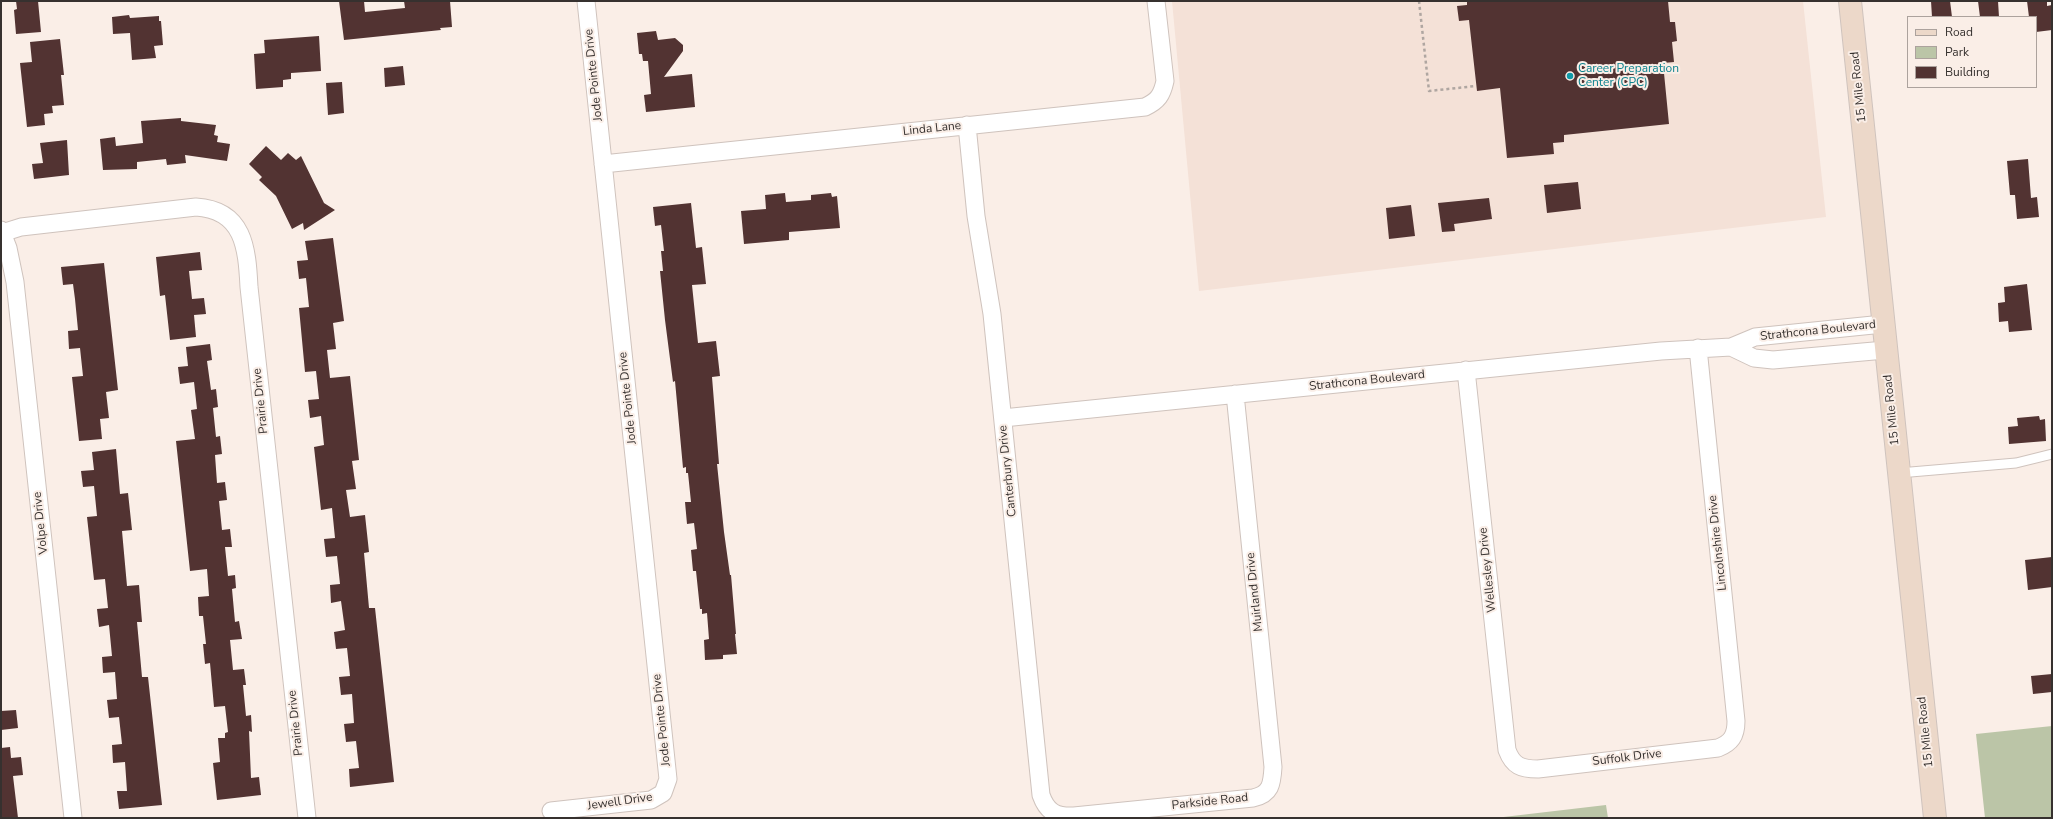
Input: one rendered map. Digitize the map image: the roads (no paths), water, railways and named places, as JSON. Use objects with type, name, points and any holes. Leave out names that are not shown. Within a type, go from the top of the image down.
[{"type":"main road","name":"15 Mile Road","points":[[1850,1],[1935,818]]},
{"type":"street","name":"Jode Pointe Drive","points":[[586,1],[668,779],[663,793]]},
{"type":"street","name":"Linda Lane","points":[[603,164],[1145,107],[1156,102],[1162,93],[1165,81],[1156,1]]},
{"type":"street","name":"Canterbury Drive","points":[[967,125],[976,216],[992,314],[1041,795],[1045,806],[1053,813]]},
{"type":"street","name":"Prairie Drive","points":[[2,232],[21,227],[205,208],[224,215],[234,223],[241,233],[248,262],[250,295],[307,818]]},
{"type":"street","name":"Volpe Drive","points":[[2,232],[8,248],[15,282],[73,818]]},
{"type":"street","name":"Strathcona Boulevard","points":[[1003,418],[1466,370],[1698,348],[1732,347],[1755,337],[1883,324]]},
{"type":"street","points":[[1800,332],[1802,358]]},
{"type":"street","name":"Strathcona Boulevard","points":[[1732,347],[1754,358],[1773,360],[1886,350]]},
{"type":"street","name":"Lincolnshire Drive","points":[[1698,348],[1736,721],[1733,738]]},
{"type":"street","name":"Wellesley Drive","points":[[1466,370],[1507,750],[1510,760],[1518,766]]},
{"type":"street","name":"Muirland Drive","points":[[1235,394],[1273,767],[1269,789]]},
{"type":"street","name":"Suffolk Drive","points":[[1518,766],[1528,769],[1538,769],[1718,748],[1733,738]]},
{"type":"street","name":"Parkside Road","points":[[1053,813],[1063,816],[1074,816],[1253,798],[1262,796],[1269,789]]},
{"type":"street","name":"Jewell Drive","points":[[551,811],[651,800],[663,793]]},
{"type":"lane","points":[[1898,473],[2016,463],[2052,454]]},
{"type":"place","name":"Career Preparation Center (CPC)","points":[[1570,76]]}]
